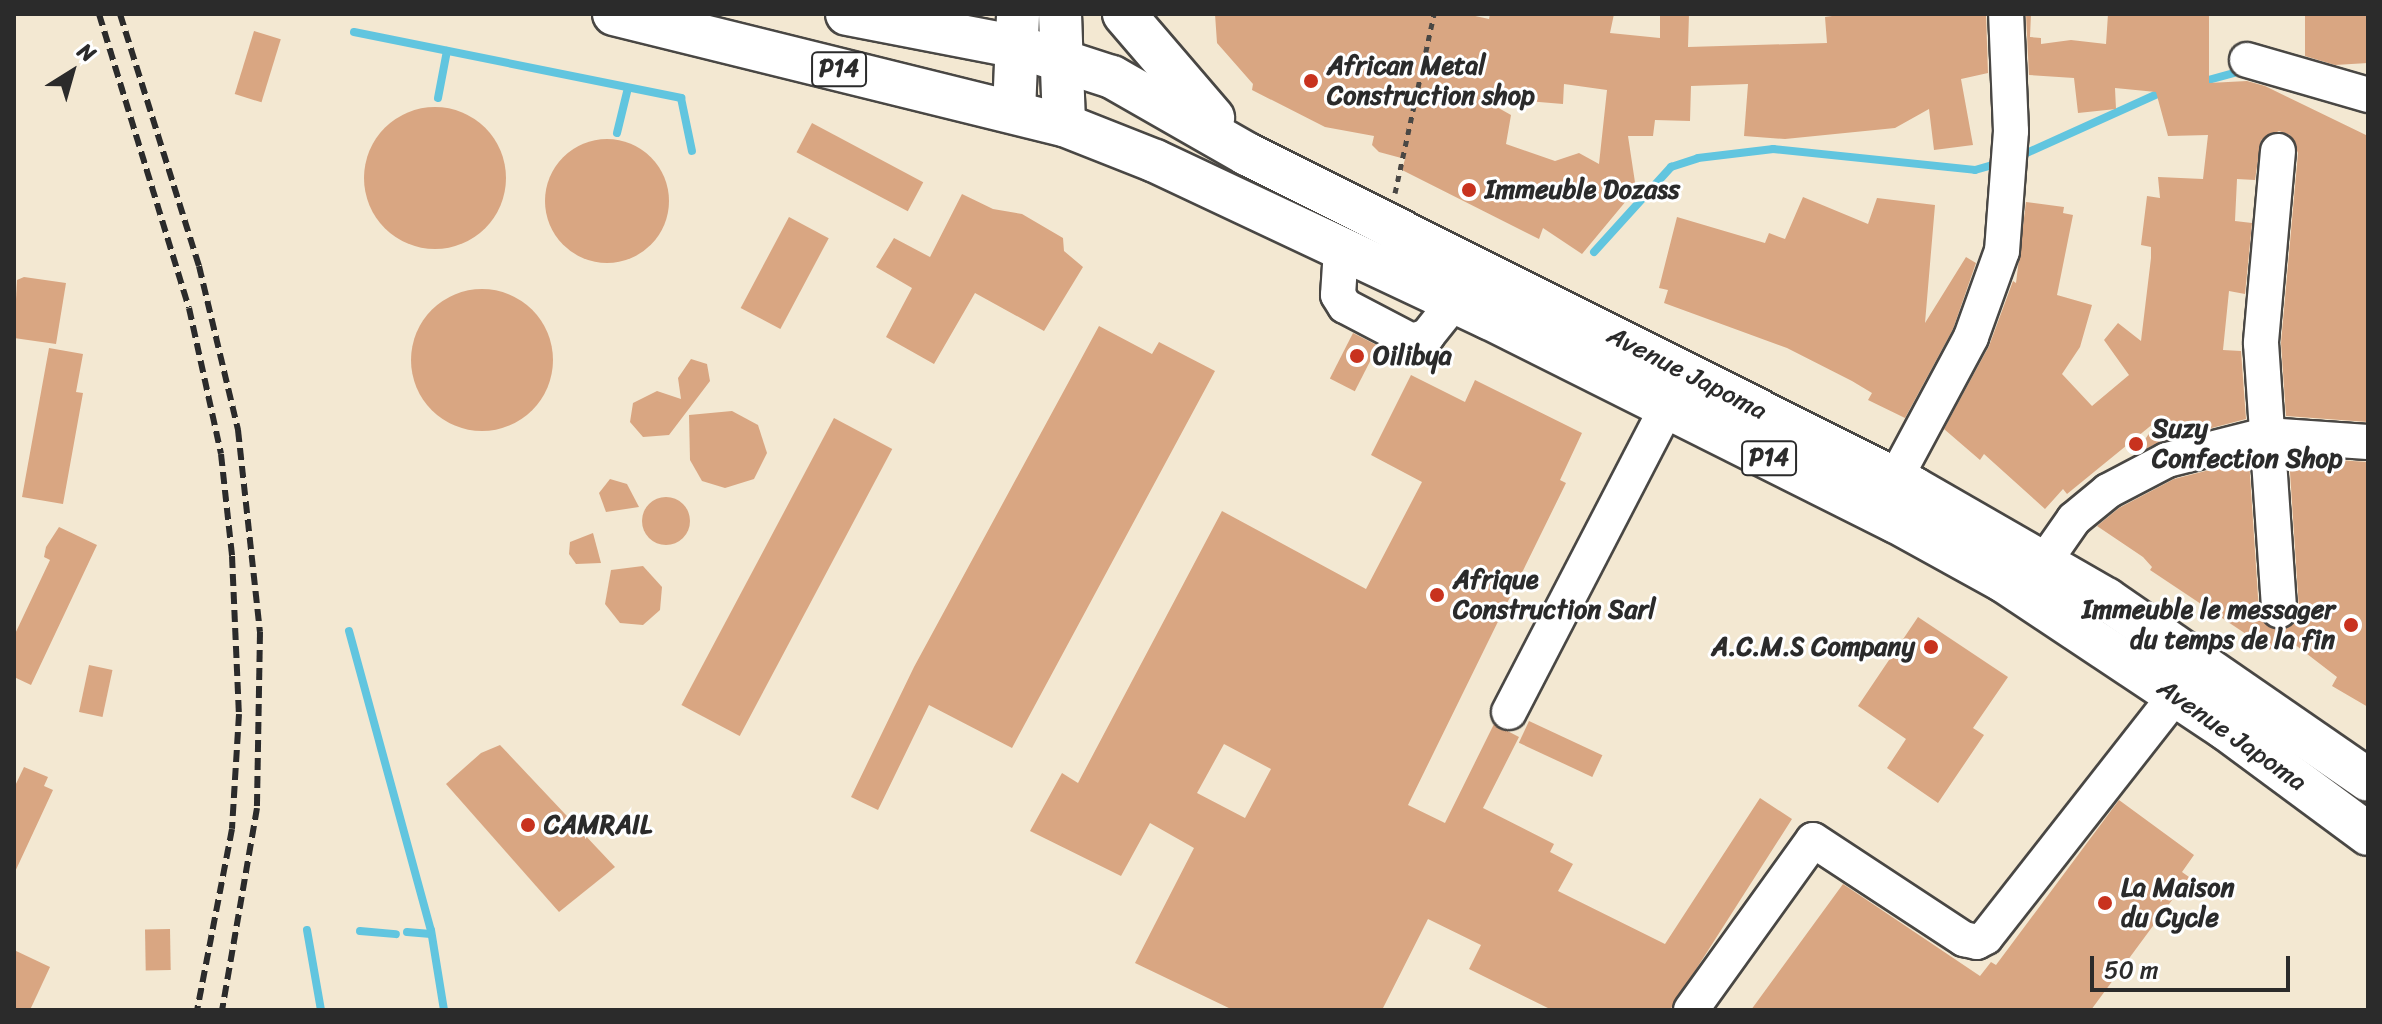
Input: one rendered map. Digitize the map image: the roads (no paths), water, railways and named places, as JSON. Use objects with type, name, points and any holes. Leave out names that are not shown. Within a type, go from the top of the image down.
[{"type":"main road","name":"P14","points":[[614,14],[1064,125]]},
{"type":"main road","name":"P14","points":[[847,14],[1019,30],[1064,59]]},
{"type":"main road","points":[[1060,14],[1064,125]]},
{"type":"main road","points":[[1124,14],[1167,69],[1247,154]]},
{"type":"main road","points":[[1014,111],[1019,30]]},
{"type":"main road","name":"Avenue Japoma","points":[[1064,59],[1161,103],[1247,154],[1389,225],[1483,301],[1667,407],[2002,580],[2176,695],[2368,834]]},
{"type":"main road","name":"Avenue Japoma","points":[[1064,125],[1155,161],[1341,250],[1483,301],[1895,479],[2044,562],[2262,703],[2368,780]]},
{"type":"street","points":[[1895,479],[1971,337],[2002,251],[2011,131],[2006,14]]},
{"type":"street","points":[[2247,60],[2368,95]]},
{"type":"street","points":[[2278,151],[2261,343],[2279,610]]},
{"type":"street","points":[[1509,712],[1667,407]]},
{"type":"street","points":[[2044,562],[2074,519],[2108,491],[2167,460],[2266,435],[2368,442]]},
{"type":"street","points":[[1691,1010],[1813,840],[1964,939],[1977,942],[1986,937],[2176,695]]},
{"type":"waterway","points":[[354,32],[681,98],[692,151]]},
{"type":"waterway","points":[[438,98],[447,51]]},
{"type":"waterway","points":[[2201,82],[2245,70]]},
{"type":"waterway","points":[[617,133],[628,88]]},
{"type":"waterway","points":[[2020,156],[2164,91]]},
{"type":"waterway","points":[[1594,252],[1671,167],[1698,158],[1773,149],[1975,170],[1999,163]]},
{"type":"waterway","points":[[349,631],[431,930],[444,1010]]},
{"type":"waterway","points":[[307,930],[321,1010]]},
{"type":"waterway","points":[[360,931],[396,934]]},
{"type":"waterway","points":[[407,932],[431,934]]},
{"type":"railway","points":[[99,14],[189,308],[221,454],[232,556],[239,714],[232,829],[197,1010]]},
{"type":"railway","points":[[120,14],[199,266],[238,430],[260,632],[257,808],[222,1010]]},
{"type":"place","name":"African Metal Construction shop","points":[[1311,81]]},
{"type":"place","name":"Immeuble Dozass","points":[[1469,190]]},
{"type":"place","name":"Oilibya","points":[[1357,356]]},
{"type":"place","name":"Suzy Confection Shop","points":[[2136,444]]},
{"type":"place","name":"Afrique Construction Sarl","points":[[1437,595]]},
{"type":"place","name":"Immeuble le messager du temps de la fin","points":[[2351,625]]},
{"type":"place","name":"A.C.M.S Company","points":[[1931,647]]},
{"type":"place","name":"CAMRAIL","points":[[528,825]]},
{"type":"place","name":"La Maison du Cycle","points":[[2105,903]]}]
